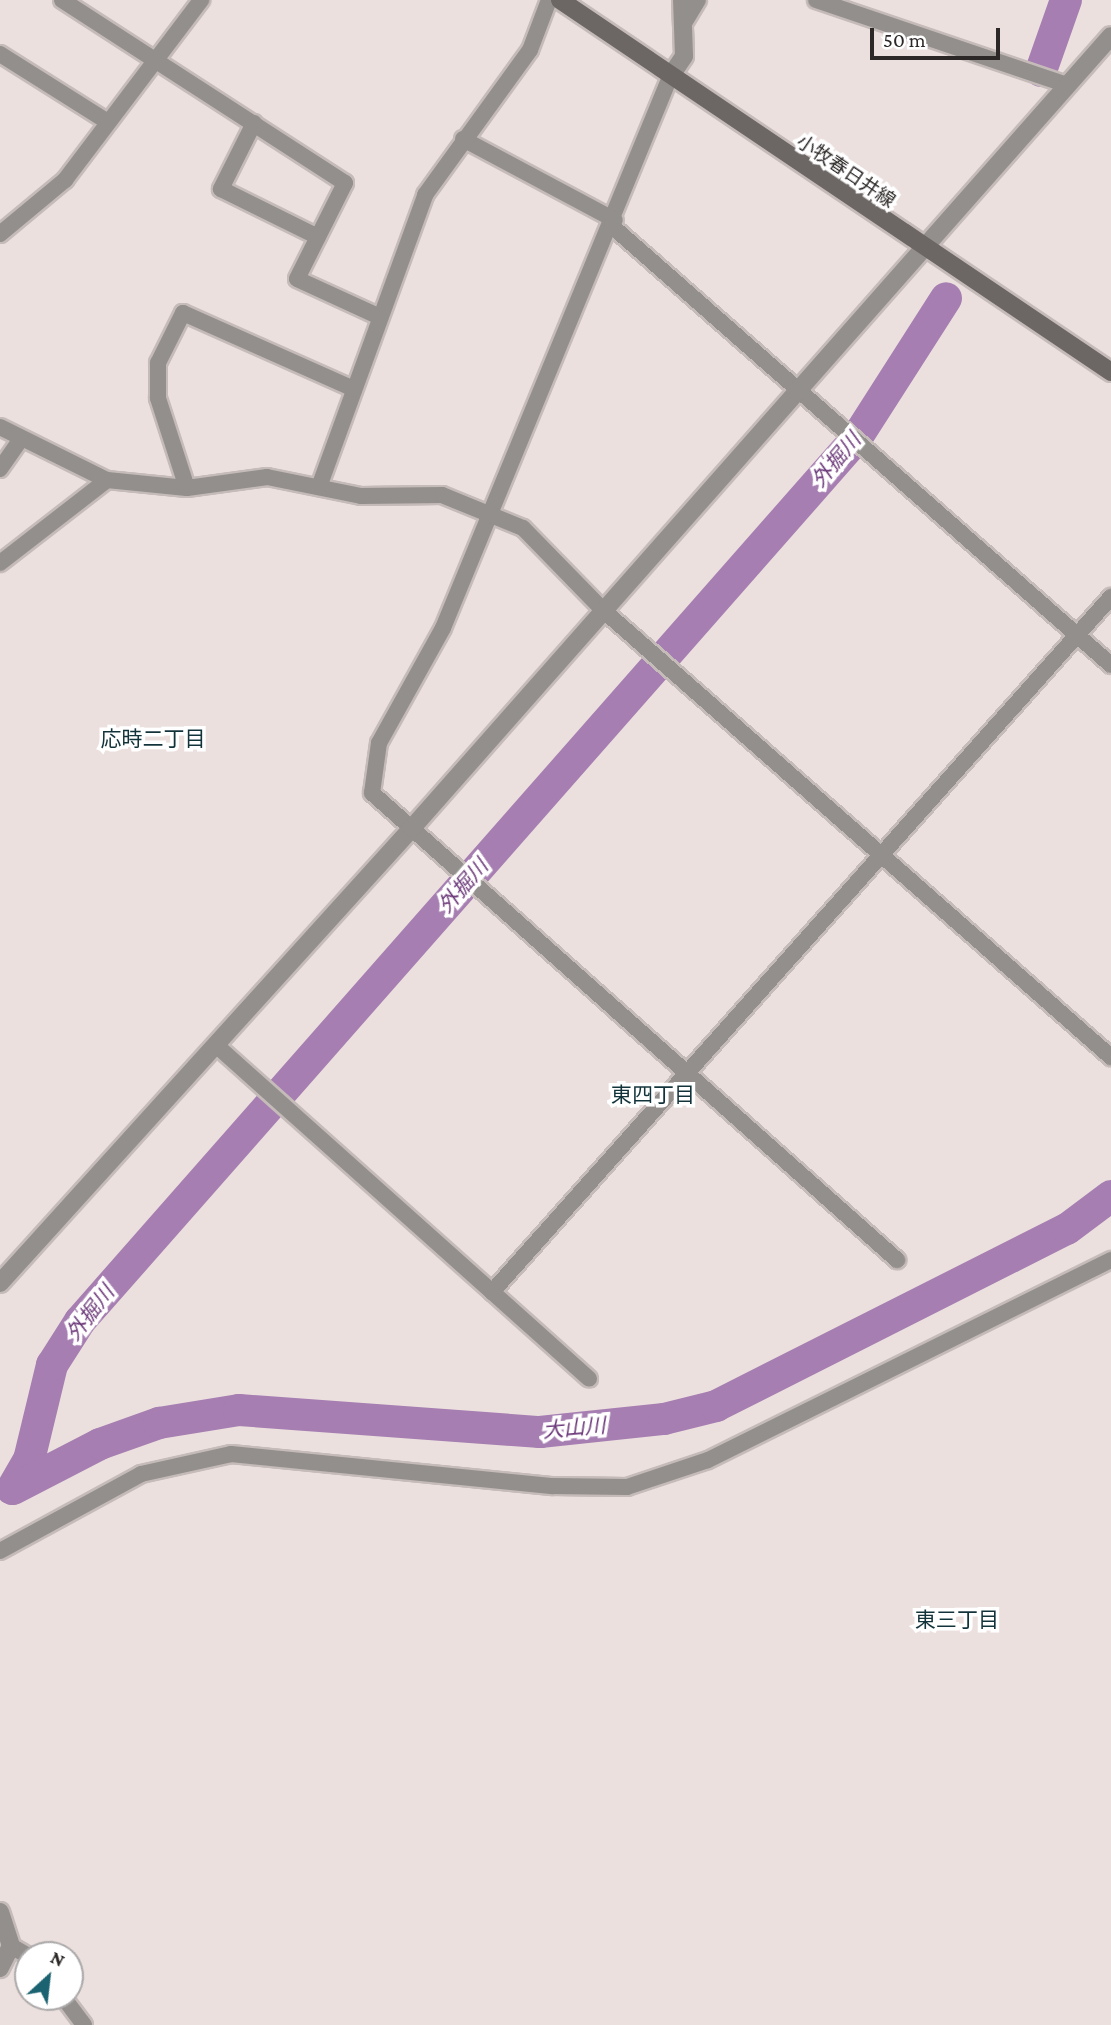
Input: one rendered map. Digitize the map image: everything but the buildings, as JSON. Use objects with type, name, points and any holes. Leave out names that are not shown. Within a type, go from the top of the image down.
[{"type":"main road","name":"小牧春日井線","points":[[560,0],[922,248],[1111,372]]},
{"type":"street","points":[[62,0],[345,183],[297,279],[380,317]]},
{"type":"street","points":[[319,487],[425,195],[530,50],[549,0]]},
{"type":"street","points":[[682,0],[686,20],[684,56],[670,77],[614,223],[443,628],[379,743],[372,793],[897,1260]]},
{"type":"street","points":[[686,20],[698,0]]},
{"type":"street","points":[[816,0],[1067,85]]},
{"type":"street","points":[[0,234],[65,180],[108,122],[160,61],[198,1]]},
{"type":"street","points":[[0,1283],[218,1046],[1111,36]]},
{"type":"street","points":[[0,54],[108,122]]},
{"type":"street","points":[[254,123],[221,189],[318,237]]},
{"type":"street","points":[[463,139],[614,223],[1111,665]]},
{"type":"street","points":[[187,488],[158,398],[158,363],[183,313],[354,388]]},
{"type":"street","points":[[0,427],[107,480],[187,488],[267,477],[361,496],[442,495],[523,527],[603,610],[1111,1057]]},
{"type":"street","points":[[0,469],[21,439]]},
{"type":"street","points":[[0,563],[107,480]]},
{"type":"street","points":[[492,1292],[1111,597]]},
{"type":"street","points":[[218,1046],[589,1379]]},
{"type":"street","points":[[0,1551],[142,1474],[231,1454],[554,1486],[627,1487],[708,1460],[1111,1260]]},
{"type":"street","points":[[0,1912],[11,1946],[14,1948]]},
{"type":"street","points":[[0,1968],[11,1946]]},
{"type":"waterway","name":"外掘川","points":[[1041,71],[1066,0]]},
{"type":"waterway","name":"外掘川","points":[[12,1489],[29,1460],[52,1365],[80,1321],[856,439],[946,298]]},
{"type":"waterway","name":"大山川","points":[[13,1489],[100,1444],[159,1423],[239,1410],[540,1432],[664,1419],[716,1406],[1067,1229],[1111,1196]]},
{"type":"district","name":"応時二丁目","points":[[153,739]]},
{"type":"district","name":"東四丁目","points":[[653,1095]]},
{"type":"district","name":"東三丁目","points":[[957,1620]]}]
